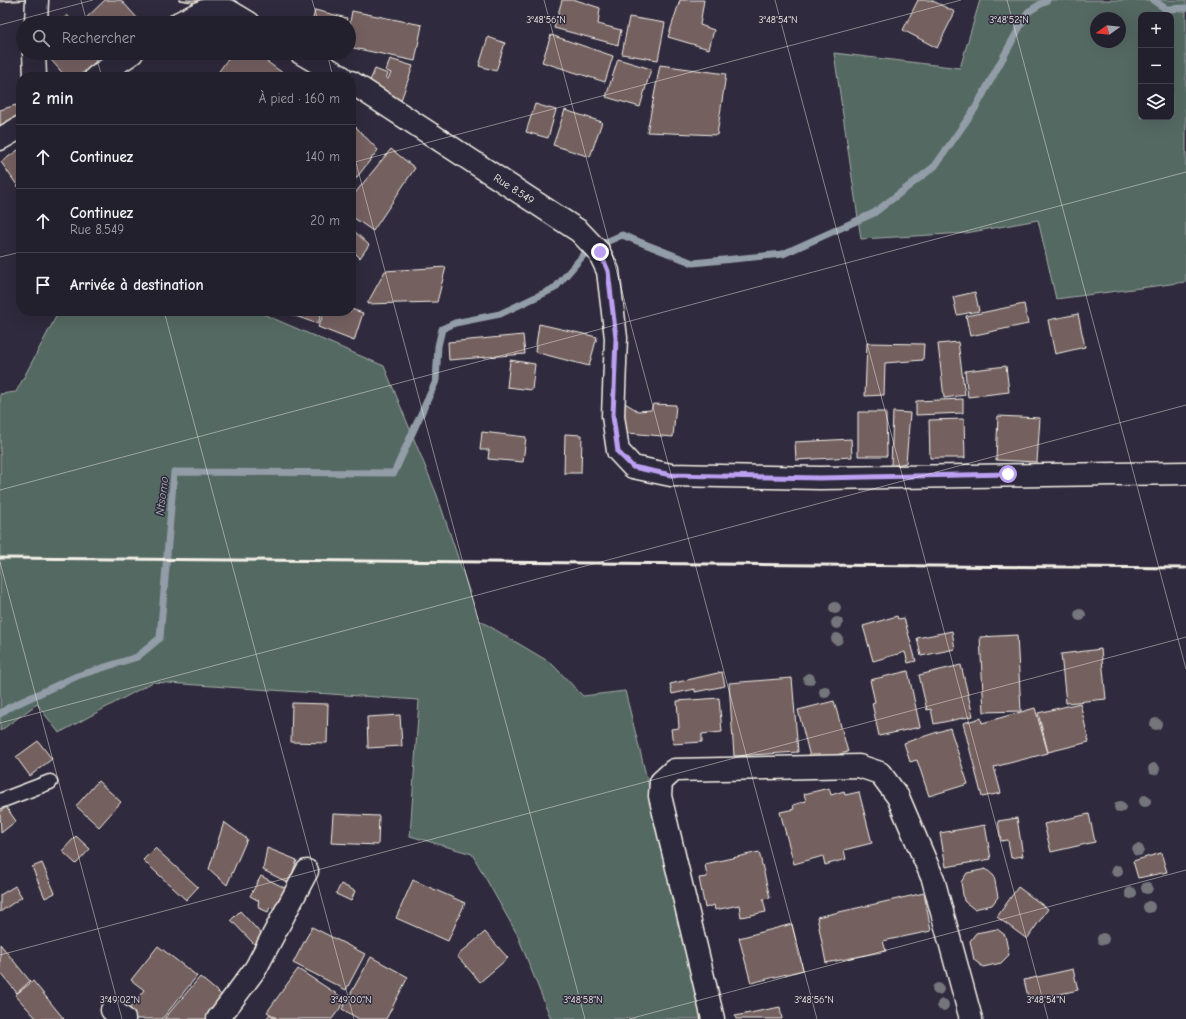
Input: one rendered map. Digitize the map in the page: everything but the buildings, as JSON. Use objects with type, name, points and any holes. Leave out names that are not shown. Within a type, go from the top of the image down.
[{"type":"street","points":[[36,16],[37,0]]},
{"type":"street","points":[[193,16],[204,11],[229,11],[237,16]]},
{"type":"street","points":[[34,60],[35,72]]},
{"type":"street","points":[[104,72],[122,60]]},
{"type":"street","points":[[313,60],[333,72]]},
{"type":"street","name":"Rue 8.549","points":[[356,85],[579,231],[600,252],[608,271],[616,338],[613,416],[618,452],[633,467],[671,475],[820,478],[1186,473]]},
{"type":"street","points":[[0,139],[16,130]]},
{"type":"street","points":[[713,1019],[660,796],[661,782],[674,770],[859,766],[880,773],[898,797],[932,879],[971,1019]]},
{"type":"street","points":[[218,1019],[256,968],[306,871]]},
{"type":"lane","points":[[0,801],[50,782]]},
{"type":"green space","points":[[980,0],[1186,0],[1186,282],[1056,299],[1038,220],[966,233],[861,239],[834,53],[960,68]]},
{"type":"green space","points":[[56,316],[268,316],[384,366],[437,495],[479,620],[551,663],[583,696],[625,691],[707,1019],[551,1019],[517,934],[472,854],[410,836],[419,700],[153,682],[59,733],[37,704],[0,731],[0,394],[16,392]]},
{"type":"waterway","name":"Ntsomo","points":[[0,714],[8,708],[77,676],[137,657],[160,638],[174,472],[394,473],[436,381],[438,346],[442,329],[455,323],[500,314],[555,288],[588,250],[622,235],[693,263],[783,254],[874,213],[935,166],[976,107],[1028,12],[1047,0]]},
{"type":"waterway","points":[[1153,0],[1166,9],[1186,8]]},
{"type":"railway","points":[[0,558],[1186,568]]},
{"type":"route","points":[[600,252],[608,271],[616,338],[613,416],[618,452],[633,467],[671,475],[820,478],[1008,474]]}]
